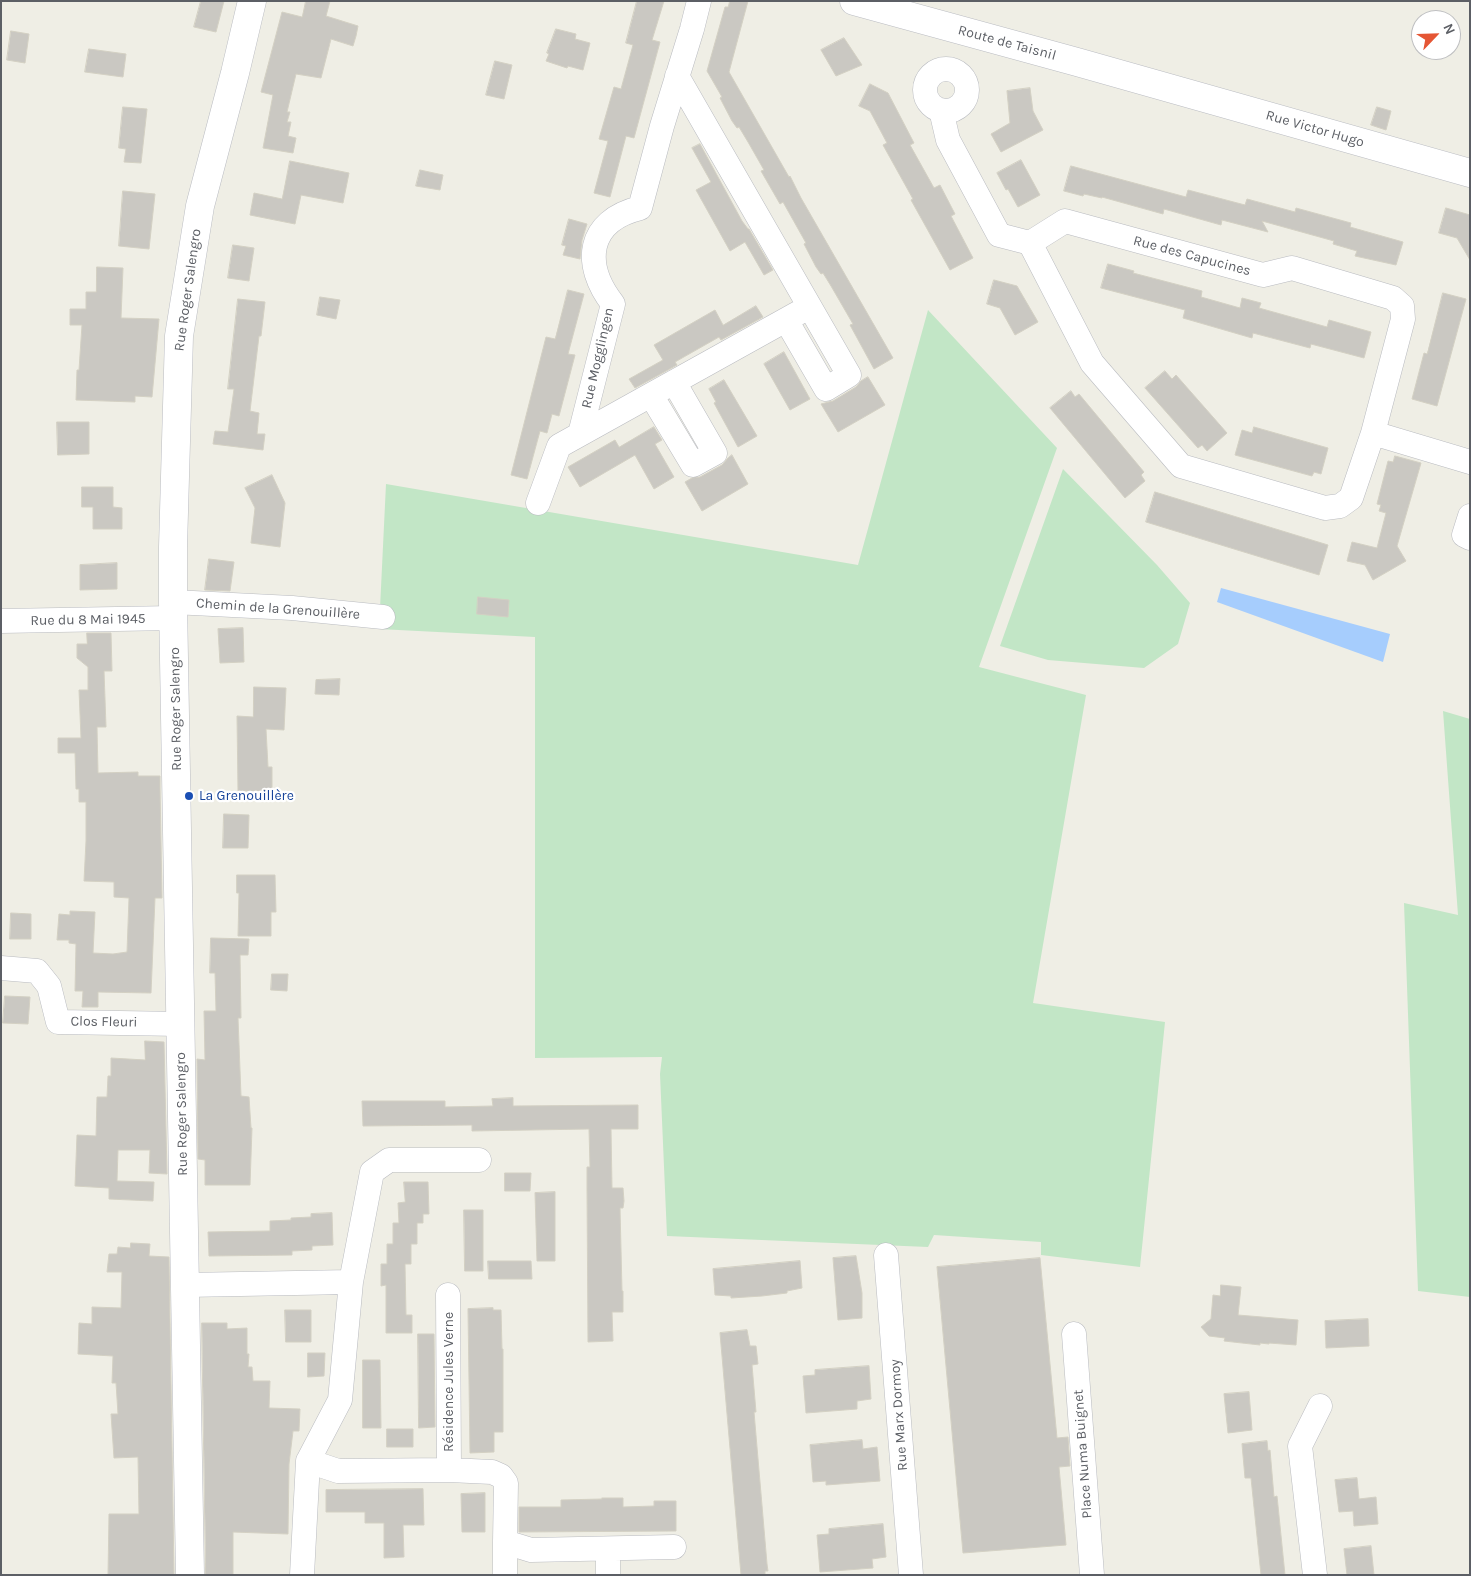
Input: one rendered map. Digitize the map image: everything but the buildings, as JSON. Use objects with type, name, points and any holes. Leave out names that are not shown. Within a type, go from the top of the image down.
[{"type":"street","name":"Rue Roger Salengro","points":[[190,1575],[173,610],[173,547],[180,336],[200,206],[252,1]]},
{"type":"street","name":"Rue Mogglingen","points":[[580,434],[613,304],[604,293],[595,271],[594,252],[600,233],[610,221],[624,212],[640,208],[698,1]]},
{"type":"street","name":"Route de Taisnil","points":[[854,1],[1160,86]]},
{"type":"street","points":[[677,76],[849,375],[826,389],[786,320]]},
{"type":"street","name":"Rue Victor Hugo","points":[[1160,86],[1470,173]]},
{"type":"street","points":[[941,110],[948,140],[998,235],[1030,243]]},
{"type":"street","name":"Rue des Capucines","points":[[1065,221],[1263,275],[1292,268],[1393,298],[1402,306],[1403,319],[1373,433],[1351,498],[1340,506],[1325,508],[1181,466],[1092,364],[1030,243],[1065,221]]},
{"type":"street","name":"Rue Mogglingen","points":[[538,502],[558,446],[811,307]]},
{"type":"street","points":[[651,395],[693,465],[715,453],[674,382]]},
{"type":"street","points":[[1373,433],[1470,462]]},
{"type":"street","points":[[1470,516],[1464,535],[1470,538]]},
{"type":"street","name":"Chemin de la Grenouillère","points":[[173,610],[292,608],[383,617]]},
{"type":"street","name":"Rue du 8 Mai 1945","points":[[1,621],[173,610]]},
{"type":"street","name":"Clos Fleuri","points":[[1,968],[36,971],[49,986],[58,1022],[181,1024]]},
{"type":"street","points":[[302,1575],[308,1461],[340,1400],[352,1282],[372,1172],[389,1160],[479,1160]]},
{"type":"street","name":"Rue Marx Dormoy","points":[[886,1255],[911,1575]]},
{"type":"street","points":[[185,1285],[352,1282]]},
{"type":"street","name":"Résidence Jules Verne","points":[[448,1295],[449,1470]]},
{"type":"street","name":"Place Numa Buignet","points":[[1074,1334],[1092,1575]]},
{"type":"street","points":[[1315,1575],[1300,1446],[1320,1406]]},
{"type":"street","points":[[308,1461],[338,1471],[449,1470],[492,1472],[501,1476],[506,1483],[505,1575]]},
{"type":"street","points":[[505,1542],[531,1550],[674,1547]]},
{"type":"street","points":[[608,1549],[608,1575]]},
{"type":"green space","points":[[928,310],[1057,448],[979,667],[1086,695],[1033,1003],[1165,1022],[1140,1267],[1041,1255],[1041,1242],[934,1235],[928,1247],[667,1236],[660,1074],[662,1057],[535,1058],[535,637],[379,629],[386,484],[858,565]]},
{"type":"green space","points":[[1063,469],[1157,565],[1190,603],[1178,644],[1144,668],[1048,660],[1000,646]]},
{"type":"green space","points":[[1443,711],[1470,719],[1470,1297],[1418,1291],[1404,903],[1458,915]]},
{"type":"water","points":[[1221,588],[1390,634],[1383,662],[1217,602]]},
{"type":"place","name":"La Grenouillère","points":[[189,796]]}]
